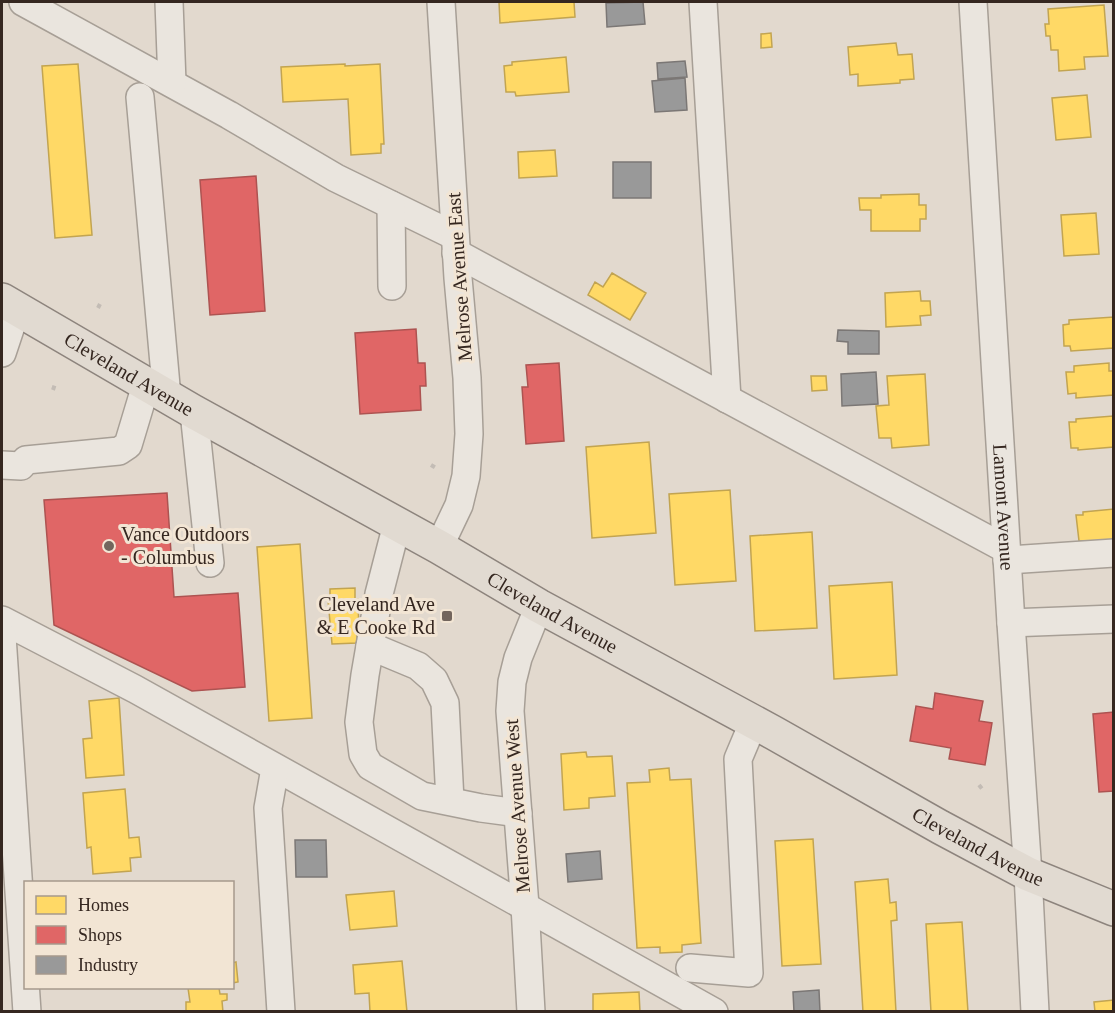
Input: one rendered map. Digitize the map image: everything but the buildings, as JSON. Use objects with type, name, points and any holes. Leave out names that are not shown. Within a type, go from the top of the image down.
[{"type":"main road","name":"Cleveland Avenue","points":[[9,304],[169,398],[439,547],[539,606],[754,722],[940,827],[1028,874],[1113,909]]},
{"type":"street","points":[[23,2],[229,115],[336,178],[391,205],[456,245],[727,399],[1007,554],[1113,553]]},
{"type":"street","points":[[168,2],[172,83]]},
{"type":"street","name":"Melrose Avenue East","points":[[439,547],[459,506],[466,476],[469,434],[441,2]]},
{"type":"street","points":[[703,2],[727,399]]},
{"type":"street","name":"Lamont Avenue","points":[[973,2],[1035,1011]]},
{"type":"street","points":[[140,97],[169,398],[210,563]]},
{"type":"street","points":[[391,205],[392,286]]},
{"type":"street","points":[[2,353],[9,304]]},
{"type":"street","points":[[2,465],[21,466],[26,460],[119,451],[128,445],[169,398]]},
{"type":"street","points":[[397,524],[379,594],[370,646],[360,722],[363,754],[370,766],[422,796],[518,813]]},
{"type":"street","name":"Melrose Avenue West","points":[[531,1011],[510,711],[512,682],[518,658],[539,606]]},
{"type":"street","points":[[1011,623],[1113,619]]},
{"type":"street","points":[[2,620],[135,689],[714,1011]]},
{"type":"street","points":[[2,636],[24,966]]},
{"type":"street","points":[[370,646],[418,666],[434,680],[445,703],[450,801]]},
{"type":"street","points":[[690,968],[749,973],[738,759],[754,722]]},
{"type":"street","points":[[275,768],[268,808],[281,1011]]},
{"type":"street","points":[[26,989],[27,1011]]},
{"type":"path","points":[[979,785],[983,790]]},
{"type":"place","name":"Vance Outdoors - Columbus","points":[[109,546]]},
{"type":"place","name":"Cleveland Ave & E Cooke Rd","points":[[447,616]]}]
